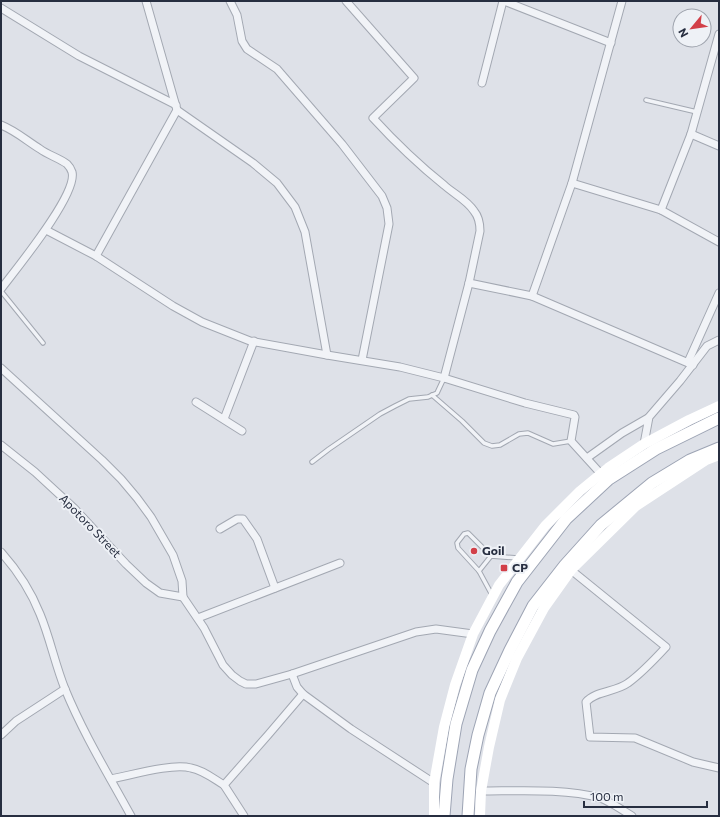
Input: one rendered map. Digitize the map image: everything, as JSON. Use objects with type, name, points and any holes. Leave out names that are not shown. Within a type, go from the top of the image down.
[{"type":"main road","points":[[444,816],[447,779],[456,724],[472,670],[490,631],[517,582],[566,520],[609,479],[656,449],[719,418]]},
{"type":"main road","points":[[468,816],[472,769],[478,736],[490,693],[533,606],[565,565],[601,525],[652,483],[690,460],[719,448]]},
{"type":"street","points":[[96,256],[176,107],[146,1]]},
{"type":"street","points":[[230,1],[237,15],[242,41],[247,49],[277,69],[342,144],[382,196],[387,208],[389,224],[362,360]]},
{"type":"street","points":[[346,1],[414,78],[373,118],[389,136],[433,176],[466,202],[478,217],[480,231],[469,283],[444,378]]},
{"type":"street","points":[[482,83],[504,1],[611,43]]},
{"type":"street","points":[[532,296],[572,183],[622,1]]},
{"type":"street","points":[[1,8],[79,56],[176,107],[253,163],[277,183],[295,207],[305,232],[327,355]]},
{"type":"street","points":[[661,210],[691,134],[719,34]]},
{"type":"street","points":[[1,125],[11,129],[39,149],[62,161],[72,170],[70,186],[46,230],[1,290]]},
{"type":"street","points":[[691,134],[719,146]]},
{"type":"street","points":[[572,183],[661,210],[719,242]]},
{"type":"street","points":[[46,230],[96,256],[173,306],[202,322],[254,341],[400,367],[444,378],[525,403],[574,415],[575,417],[571,441],[601,474]]},
{"type":"street","points":[[1,275],[8,280]]},
{"type":"street","points":[[469,283],[532,296],[690,364]]},
{"type":"street","points":[[690,364],[719,292]]},
{"type":"street","points":[[587,458],[622,433],[648,418],[690,364],[707,346],[719,340]]},
{"type":"street","points":[[224,419],[254,341]]},
{"type":"street","points":[[1,368],[102,460],[137,498],[151,517],[173,555],[182,581],[183,597],[198,618],[223,665],[240,681],[246,684],[256,684],[292,674],[416,632],[436,629],[473,634]]},
{"type":"street","points":[[196,402],[242,431]]},
{"type":"street","points":[[434,816],[434,783],[444,727],[455,685],[473,634],[498,585],[545,526],[580,491],[601,474],[644,444],[719,406]]},
{"type":"street","points":[[644,444],[648,418]]},
{"type":"street","name":"Apotoro Street","points":[[1,445],[35,472],[74,508],[126,564],[146,583],[160,593],[183,597]]},
{"type":"street","points":[[480,816],[481,791],[502,693],[517,658],[544,608],[571,570],[636,506],[706,460],[719,455]]},
{"type":"street","points":[[220,529],[237,519],[242,519],[257,539],[275,588]]},
{"type":"street","points":[[1,552],[11,563],[28,589],[40,613],[65,689],[90,740],[131,816]]},
{"type":"street","points":[[198,618],[340,563]]},
{"type":"street","points":[[571,570],[666,647],[645,670],[627,684],[603,694],[591,696],[586,702],[590,737],[635,738],[693,762],[719,768]]},
{"type":"street","points":[[292,674],[297,687],[302,694],[351,729],[434,783]]},
{"type":"street","points":[[1,735],[16,721],[65,689]]},
{"type":"street","points":[[224,785],[302,694]]},
{"type":"street","points":[[111,779],[173,767],[191,768],[207,774],[224,785],[244,816]]},
{"type":"street","points":[[481,791],[544,791],[584,794],[602,798],[632,816]]},
{"type":"lane","points":[[646,100],[697,112]]},
{"type":"lane","points":[[1,290],[43,343]]},
{"type":"lane","points":[[312,462],[380,414],[409,399],[437,393],[444,378]]},
{"type":"lane","points":[[432,395],[484,442],[492,446],[500,445],[520,434],[528,433],[553,444],[571,441]]},
{"type":"lane","points":[[492,596],[479,571],[458,548],[457,543],[464,534],[468,533],[491,556],[519,558]]},
{"type":"lane","points":[[479,571],[491,556]]},
{"type":"place","name":"Goil","points":[[474,551]]},
{"type":"place","name":"CP","points":[[504,568]]}]
